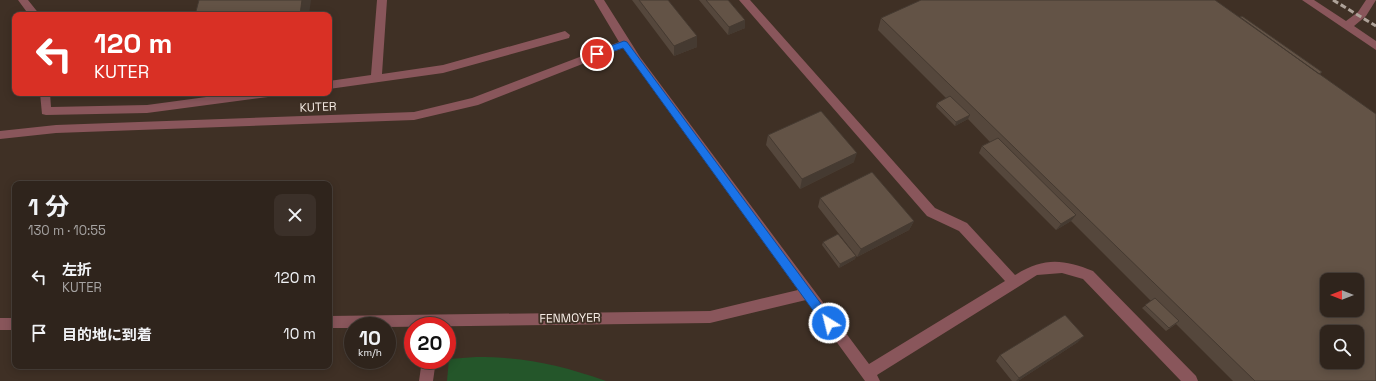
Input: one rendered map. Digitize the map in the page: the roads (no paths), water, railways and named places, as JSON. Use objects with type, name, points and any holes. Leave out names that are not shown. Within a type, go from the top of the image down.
[{"type":"lane","points":[[23,0],[32,12]]},
{"type":"lane","points":[[376,78],[382,0]]},
{"type":"lane","points":[[599,0],[624,44],[870,377],[1014,282],[1034,270],[1054,266],[1072,269],[1088,275],[1191,381]]},
{"type":"lane","points":[[744,0],[931,212],[963,227],[1014,282]]},
{"type":"lane","points":[[1307,0],[1376,46]]},
{"type":"lane","points":[[1347,26],[1362,14],[1370,0]]},
{"type":"lane","points":[[332,85],[443,69],[565,35]]},
{"type":"lane","name":"KUTER","points":[[0,134],[56,129],[414,116],[474,102],[624,44]]},
{"type":"lane","points":[[46,96],[46,111],[147,109],[245,96]]},
{"type":"lane","name":"FENMOYER","points":[[456,323],[710,317],[808,294]]},
{"type":"lane","name":"FENMOYER","points":[[332,322],[404,323]]},
{"type":"lane","points":[[0,324],[12,324]]},
{"type":"lane","points":[[426,381],[428,369]]},
{"type":"railway","points":[[1333,0],[1376,26]]}]
